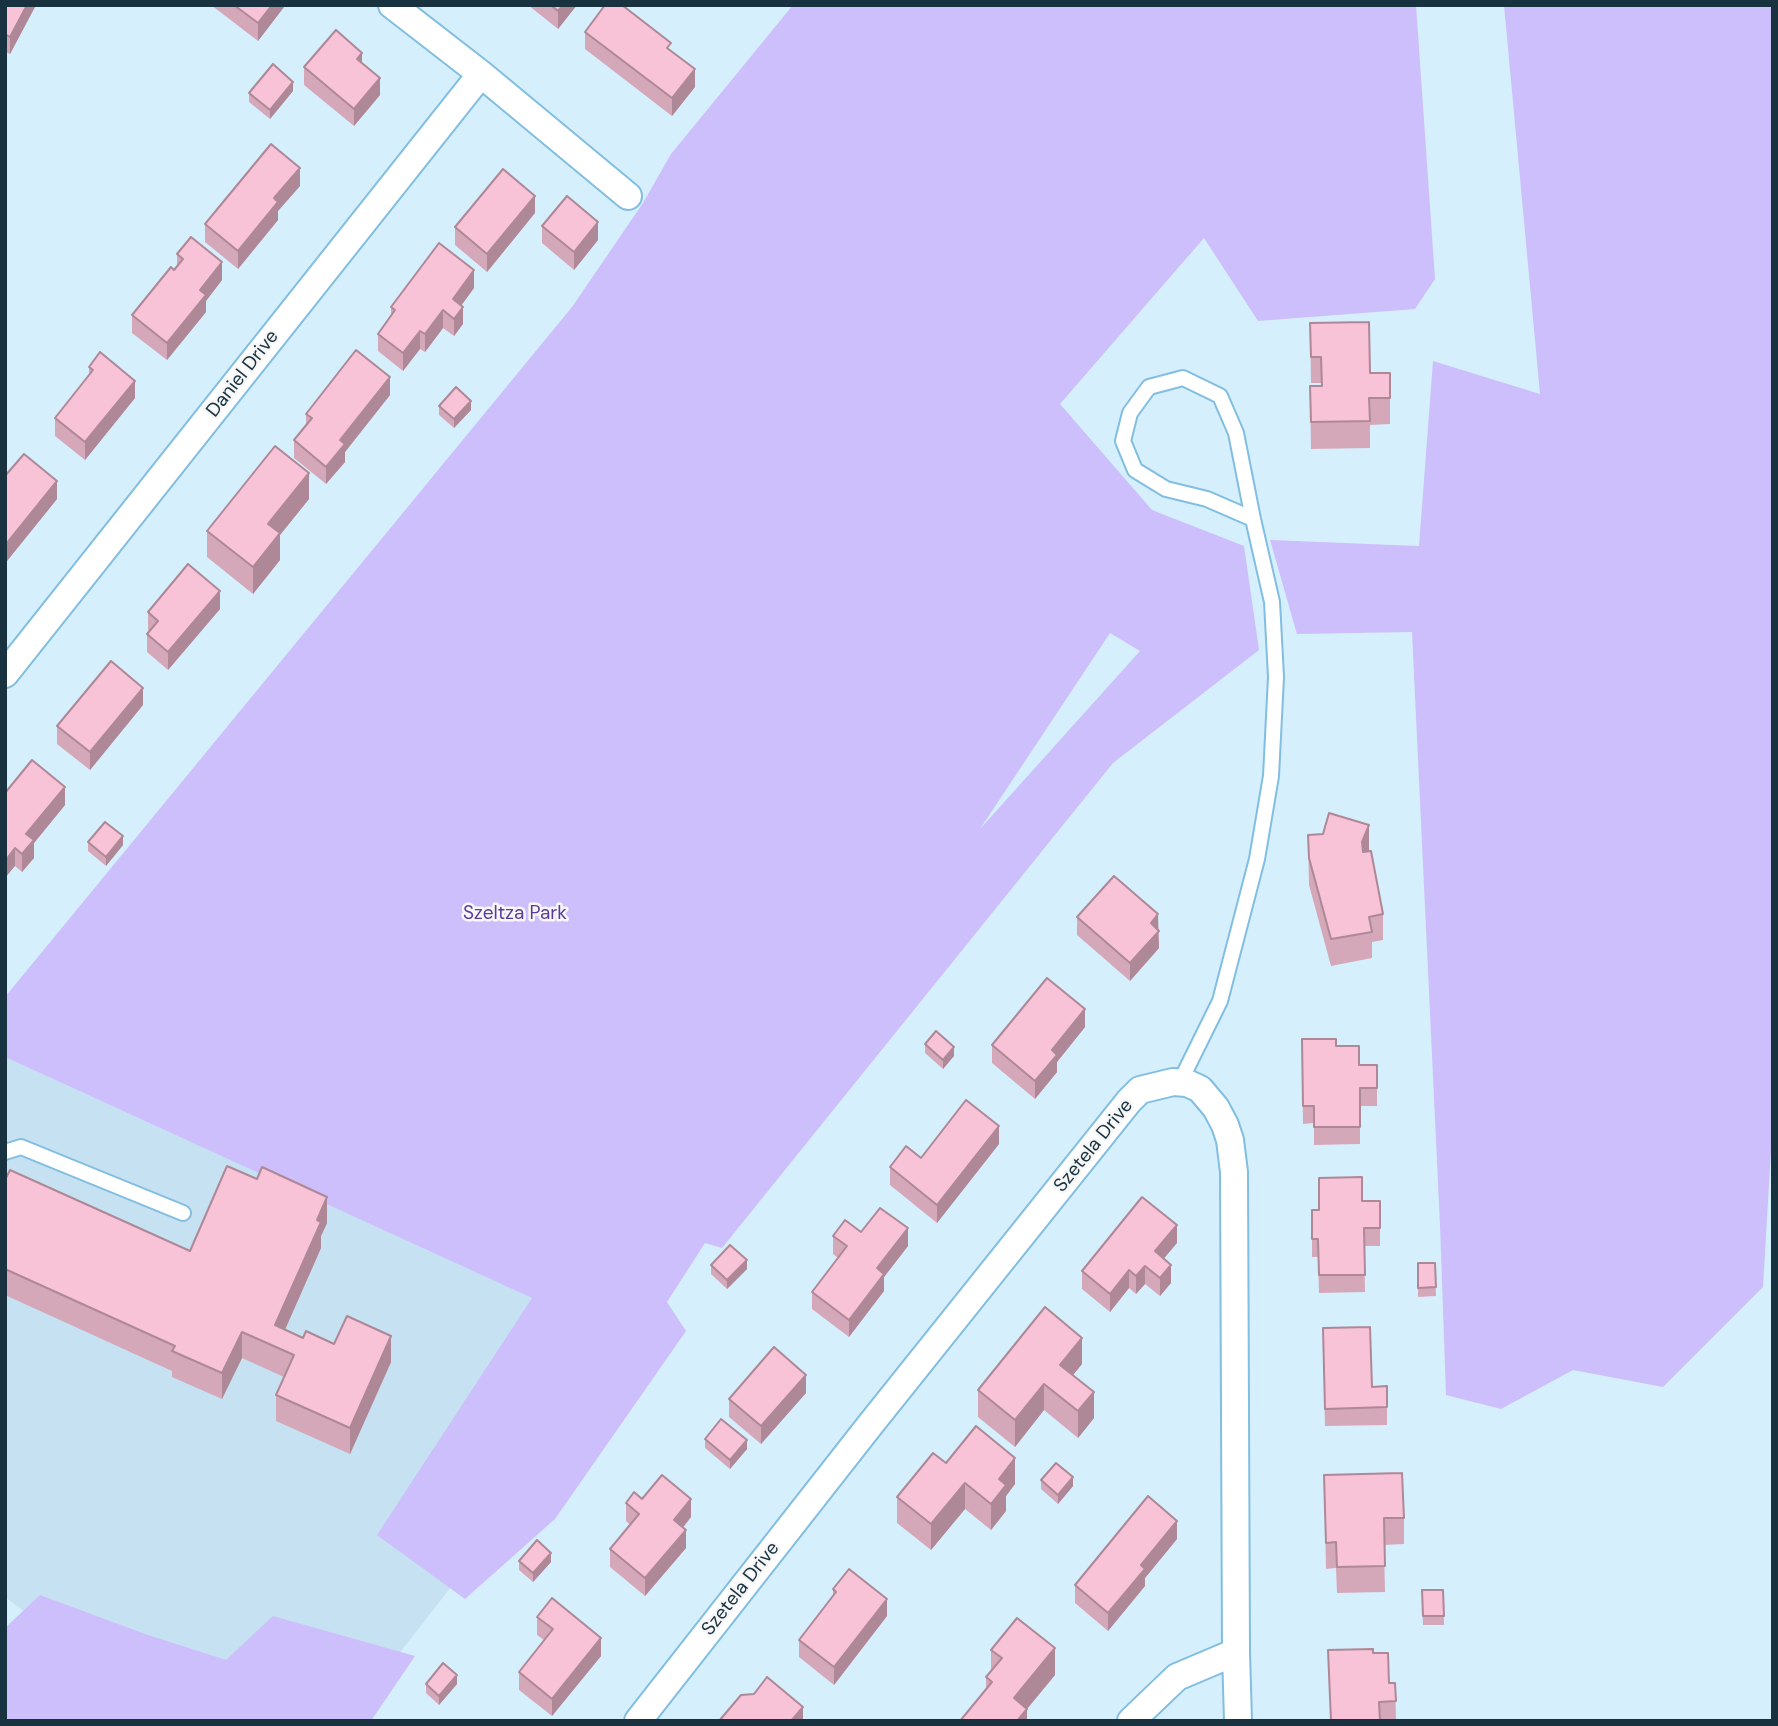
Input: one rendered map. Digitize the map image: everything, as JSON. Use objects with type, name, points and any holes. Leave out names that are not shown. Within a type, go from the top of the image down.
[{"type":"street","points":[[392,5],[481,74],[628,196]]},
{"type":"street","name":"Daniel Drive","points":[[5,674],[481,74]]},
{"type":"street","points":[[1180,1082],[1200,1089],[1221,1116],[1230,1139],[1234,1172],[1238,1721]]},
{"type":"street","name":"Szetela Drive","points":[[638,1721],[1129,1101],[1140,1090],[1149,1086],[1180,1082]]},
{"type":"street","points":[[1131,1721],[1177,1677],[1236,1652]]},
{"type":"lane","points":[[1180,1082],[1220,1001],[1258,859],[1271,776],[1276,677],[1272,602],[1236,433],[1220,396],[1183,378],[1149,387],[1130,413],[1123,441],[1135,470],[1166,489],[1207,499],[1253,519]]},
{"type":"lane","points":[[5,1152],[21,1147],[183,1213]]},
{"type":"shaded area","points":[[5,1057],[638,1346],[347,1721],[170,1721],[5,1597]]},
{"type":"green space","name":"Szeltza Park","points":[[793,5],[1416,5],[1435,279],[1415,309],[1258,321],[1204,238],[1060,404],[1152,510],[1244,546],[1259,650],[1113,763],[722,1248],[705,1243],[667,1302],[686,1331],[555,1519],[465,1599],[377,1535],[532,1298],[5,1057],[5,997],[572,307],[643,203],[671,154]],"holes":[[[1110,633],[1140,651],[980,829]]]},
{"type":"green space","points":[[1504,5],[1773,5],[1773,1116],[1763,1287],[1663,1387],[1573,1370],[1501,1409],[1446,1395],[1412,632],[1297,634],[1270,540],[1419,546],[1433,361],[1540,394]]},
{"type":"green space","points":[[40,1595],[145,1634],[226,1660],[273,1616],[415,1656],[371,1721],[5,1721],[5,1628]]},
{"type":"building","points":[[5,5],[27,5],[10,37],[5,34]]},
{"type":"building","points":[[234,5],[272,5],[258,23]]},
{"type":"building","points":[[551,5],[563,5],[558,11]]},
{"type":"building","points":[[605,5],[622,5],[671,43],[667,48],[695,69],[672,98],[585,32]]},
{"type":"building","points":[[336,30],[362,53],[357,59],[380,78],[354,109],[304,67]]},
{"type":"building","points":[[273,64],[293,82],[270,110],[249,93]]},
{"type":"building","points":[[271,144],[300,168],[274,198],[278,202],[238,251],[205,224]]},
{"type":"building","points":[[503,169],[535,196],[487,254],[455,227]]},
{"type":"building","points":[[567,196],[598,222],[574,252],[542,226]]},
{"type":"building","points":[[191,237],[222,262],[200,290],[206,295],[167,343],[132,315],[171,267],[174,270],[183,259],[177,254]]},
{"type":"building","points":[[439,243],[474,270],[453,299],[463,307],[454,319],[443,310],[425,334],[420,331],[403,353],[378,334],[395,310],[391,307]]},
{"type":"building","points":[[1369,322],[1370,373],[1390,373],[1390,398],[1369,398],[1370,421],[1311,422],[1310,386],[1322,386],[1321,357],[1311,357],[1310,323]]},
{"type":"building","points":[[356,350],[390,377],[340,440],[345,444],[326,467],[294,440],[312,418],[306,414]]},
{"type":"building","points":[[100,352],[135,381],[85,442],[55,418],[93,370],[89,367]]},
{"type":"building","points":[[456,387],[471,401],[454,419],[439,406]]},
{"type":"building","points":[[275,446],[309,473],[268,524],[280,533],[253,567],[207,531]]},
{"type":"building","points":[[24,454],[57,481],[7,543],[5,476]]},
{"type":"building","points":[[188,564],[220,591],[168,652],[147,634],[158,621],[148,612]]},
{"type":"building","points":[[111,661],[143,688],[90,752],[57,726]]},
{"type":"building","points":[[32,760],[65,787],[26,834],[34,840],[22,854],[15,848],[5,861],[5,793]]},
{"type":"building","points":[[1329,813],[1369,825],[1362,842],[1363,852],[1371,851],[1383,914],[1369,917],[1372,932],[1331,939],[1309,858],[1308,835],[1323,834]]},
{"type":"building","points":[[105,822],[123,836],[106,857],[88,842]]},
{"type":"building","points":[[1114,876],[1158,914],[1151,923],[1159,931],[1130,963],[1077,917]]},
{"type":"building","points":[[1047,978],[1085,1009],[1052,1050],[1057,1055],[1035,1081],[992,1045]]},
{"type":"building","points":[[936,1031],[954,1047],[943,1060],[925,1044]]},
{"type":"building","points":[[1302,1039],[1336,1039],[1336,1046],[1359,1046],[1359,1065],[1377,1065],[1377,1088],[1360,1088],[1360,1127],[1314,1127],[1314,1106],[1303,1106]]},
{"type":"building","points":[[966,1100],[999,1126],[937,1205],[890,1167],[906,1146],[921,1158]]},
{"type":"building","points":[[227,1166],[257,1179],[262,1167],[327,1197],[317,1220],[321,1222],[275,1325],[303,1338],[306,1331],[334,1344],[347,1316],[391,1336],[350,1428],[276,1395],[294,1355],[242,1332],[222,1373],[172,1351],[175,1346],[5,1269],[5,1180],[10,1170],[190,1251]]},
{"type":"building","points":[[1362,1177],[1362,1201],[1380,1201],[1380,1228],[1364,1228],[1365,1275],[1319,1275],[1318,1239],[1312,1239],[1312,1210],[1319,1210],[1319,1178]]},
{"type":"building","points":[[1142,1197],[1177,1225],[1155,1251],[1171,1265],[1160,1278],[1145,1266],[1136,1276],[1129,1270],[1110,1294],[1082,1271]]},
{"type":"building","points":[[880,1208],[908,1228],[877,1268],[884,1274],[849,1320],[812,1292],[847,1246],[833,1236],[845,1220],[861,1232]]},
{"type":"building","points":[[730,1245],[747,1260],[727,1280],[711,1265]]},
{"type":"building","points":[[1418,1263],[1435,1263],[1436,1287],[1418,1288]]},
{"type":"building","points":[[1045,1307],[1082,1338],[1060,1365],[1094,1392],[1078,1411],[1044,1384],[1015,1420],[978,1390]]},
{"type":"building","points":[[1370,1327],[1372,1387],[1387,1386],[1387,1407],[1325,1409],[1323,1328]]},
{"type":"building","points":[[774,1347],[806,1375],[761,1426],[729,1399]]},
{"type":"building","points":[[721,1419],[747,1440],[730,1460],[705,1439]]},
{"type":"building","points":[[976,1426],[1015,1458],[999,1479],[1006,1485],[991,1504],[965,1483],[931,1524],[897,1497],[933,1453],[946,1463]]},
{"type":"building","points":[[1056,1463],[1073,1477],[1058,1495],[1041,1480]]},
{"type":"building","points":[[1402,1473],[1404,1518],[1384,1518],[1385,1566],[1337,1567],[1336,1542],[1326,1543],[1324,1475]]},
{"type":"building","points":[[662,1475],[691,1499],[674,1520],[686,1530],[645,1578],[610,1549],[639,1514],[626,1503],[634,1492],[642,1499]]},
{"type":"building","points":[[1148,1496],[1177,1521],[1141,1565],[1145,1569],[1108,1613],[1075,1585]]},
{"type":"building","points":[[537,1540],[551,1553],[533,1573],[519,1561]]},
{"type":"building","points":[[849,1569],[887,1599],[834,1667],[799,1640],[836,1592],[833,1589]]},
{"type":"building","points":[[1422,1590],[1443,1590],[1444,1616],[1423,1616]]},
{"type":"building","points":[[552,1598],[601,1638],[552,1699],[519,1672],[553,1629],[537,1617]]},
{"type":"building","points":[[1017,1618],[1055,1648],[1014,1698],[1027,1709],[1017,1721],[960,1721],[992,1682],[986,1677],[1002,1658],[991,1650]]},
{"type":"building","points":[[1373,1649],[1373,1653],[1388,1653],[1389,1683],[1395,1683],[1396,1701],[1379,1702],[1380,1721],[1331,1721],[1328,1650]]},
{"type":"building","points":[[443,1663],[457,1675],[439,1696],[426,1684]]},
{"type":"building","points":[[767,1677],[803,1707],[791,1721],[719,1721],[741,1695],[754,1694]]}]
